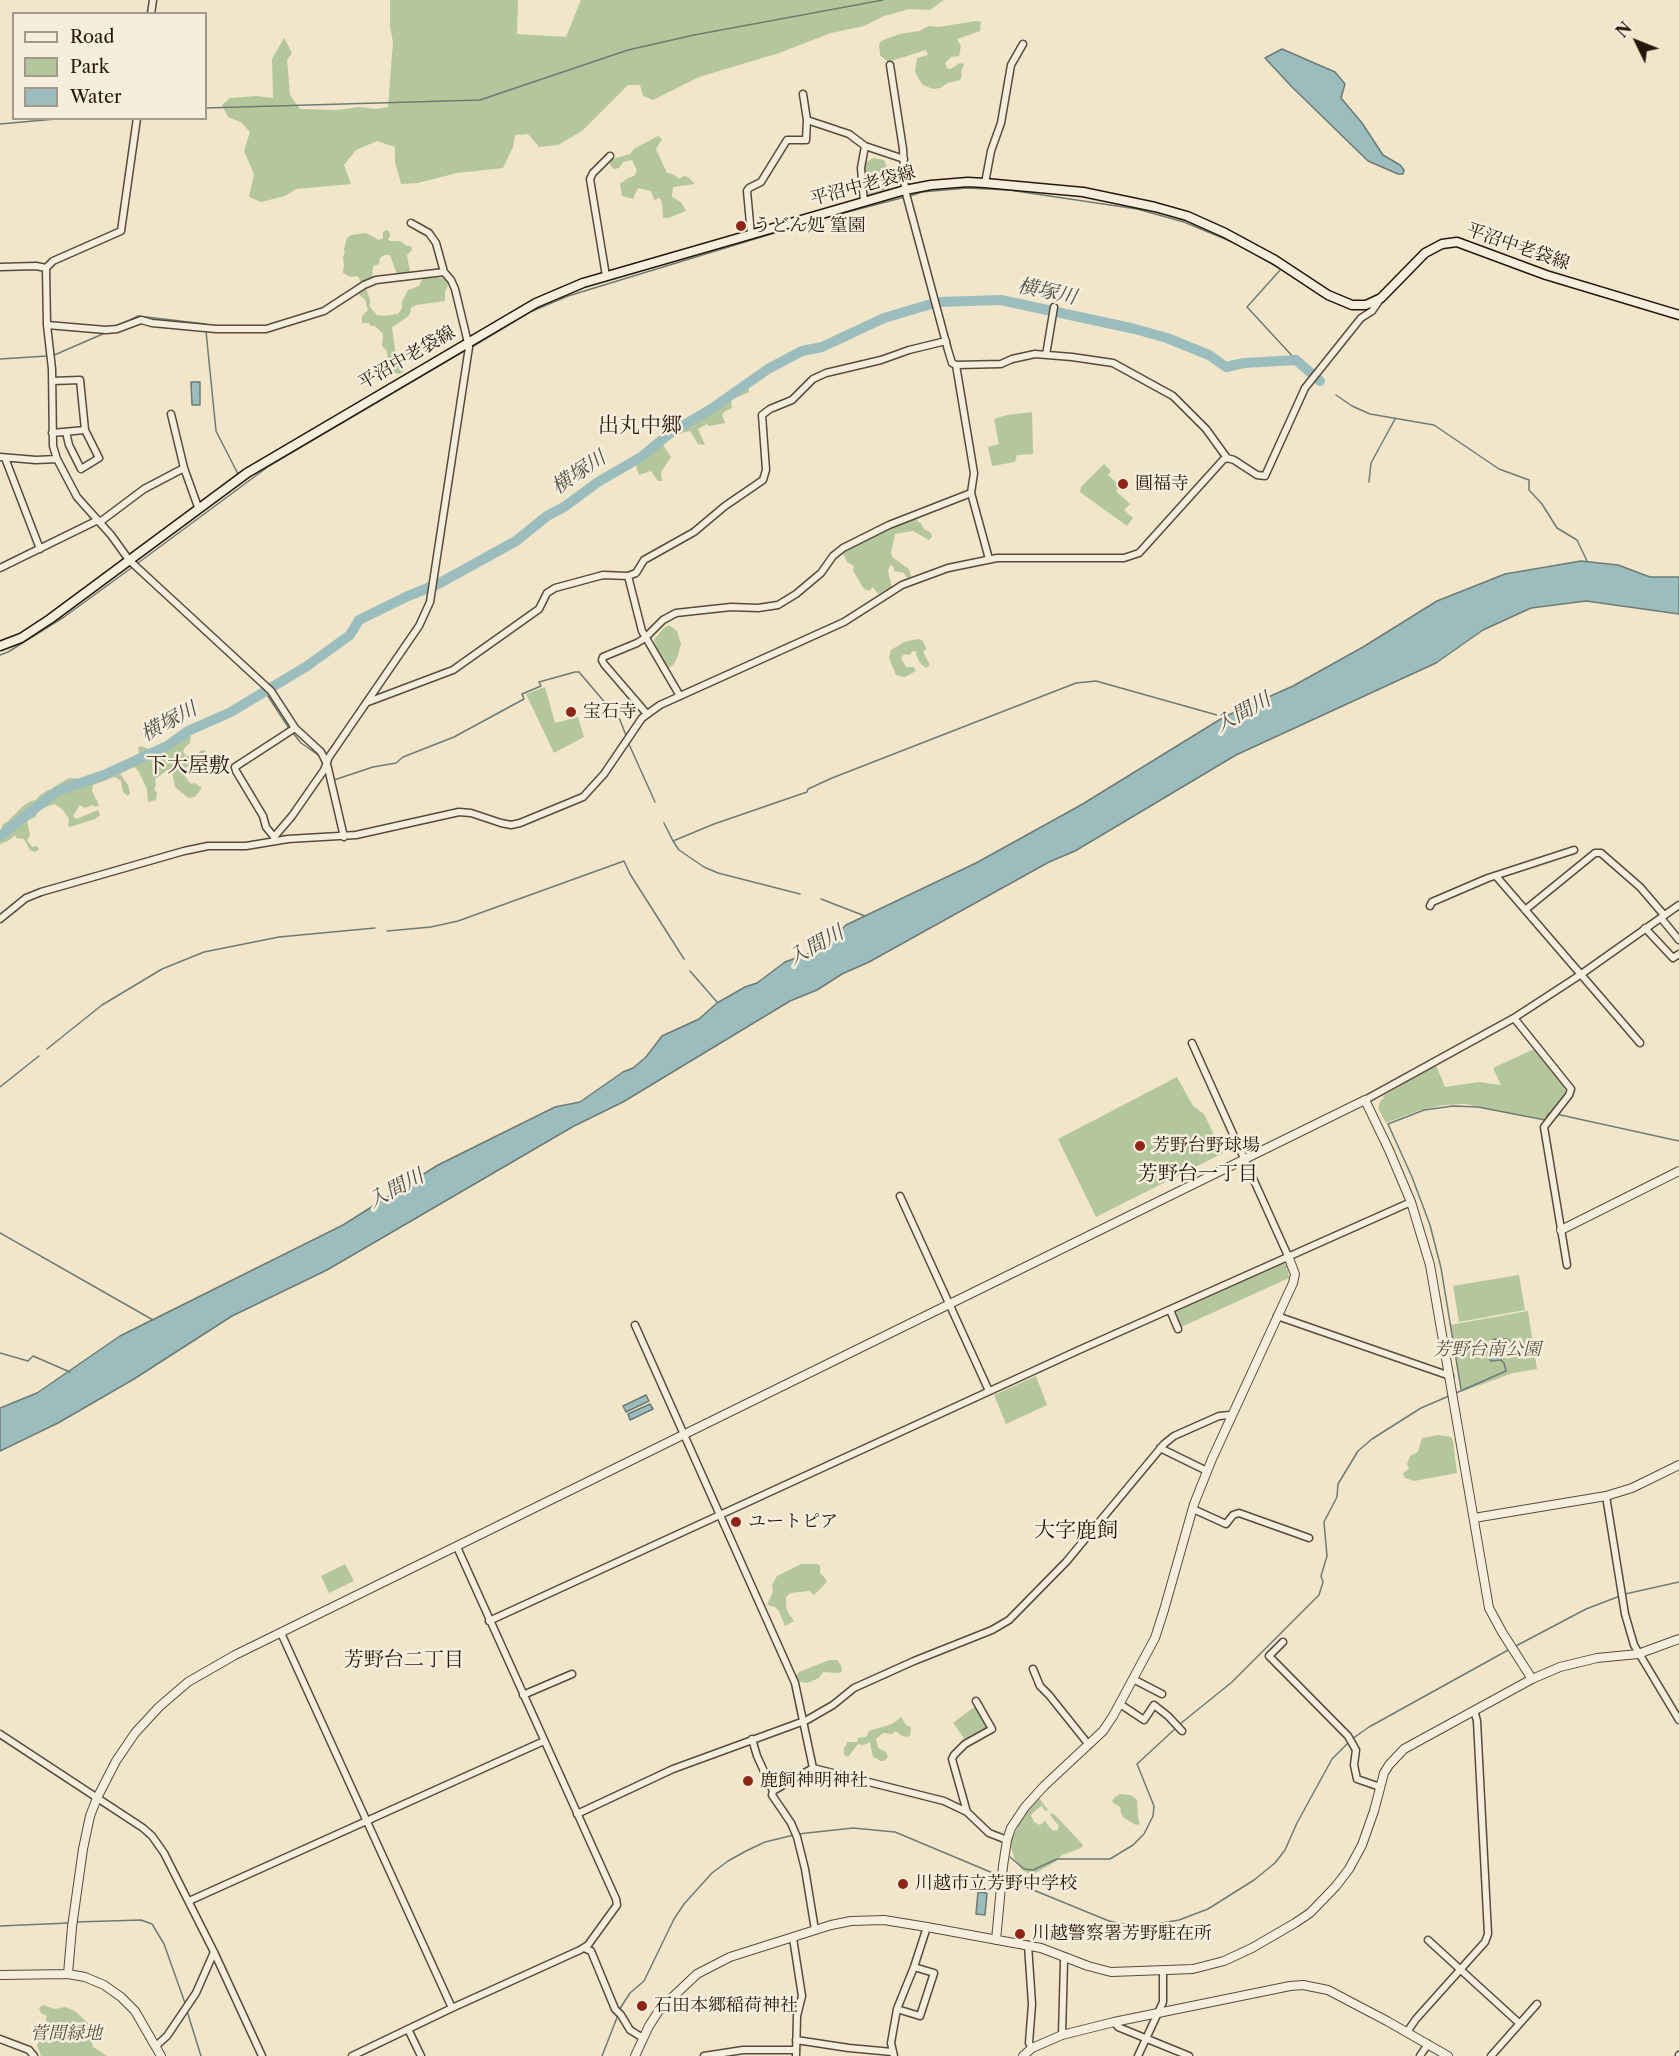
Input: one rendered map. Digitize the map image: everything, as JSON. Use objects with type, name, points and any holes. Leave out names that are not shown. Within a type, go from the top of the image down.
[{"type":"main road","name":"平沼中老袋線","points":[[0,646],[21,638],[49,620],[246,473],[536,303],[583,283],[905,190],[931,185],[985,183],[1083,192],[1173,211],[1251,246],[1338,301],[1368,309],[1425,253],[1445,242],[1457,242],[1546,275],[1679,315]]},
{"type":"street","points":[[985,183],[991,152],[1001,123],[1011,65],[1023,44]]},
{"type":"street","points":[[890,65],[904,159],[905,190],[950,359],[956,365],[974,472],[971,493],[989,559]]},
{"type":"street","points":[[751,234],[747,191],[761,182],[787,140],[806,140],[807,120],[803,93]]},
{"type":"street","points":[[137,120],[121,231],[53,261],[46,268],[47,325],[52,381],[51,433],[57,459],[77,496],[129,560],[271,691],[294,728],[321,752],[327,764],[344,837]]},
{"type":"street","points":[[807,120],[849,134],[865,146],[904,159]]},
{"type":"street","points":[[864,202],[861,168],[865,146]]},
{"type":"street","points":[[606,276],[590,179],[610,156]]},
{"type":"street","points":[[274,838],[292,816],[327,764],[328,758],[419,626],[430,602],[468,342],[455,289],[452,280],[444,272],[436,243],[429,233],[411,223]]},
{"type":"street","points":[[0,267],[46,268]]},
{"type":"street","points":[[47,325],[106,330],[117,329],[141,320],[216,329],[266,329],[324,311],[364,285],[376,280],[444,272]]},
{"type":"street","points":[[1046,355],[1054,307]]},
{"type":"street","points":[[956,365],[1001,364],[1024,356],[1046,355],[1113,363],[1173,396],[1206,429],[1227,458],[1265,476],[1310,381],[1368,309]]},
{"type":"street","points":[[368,702],[453,670],[539,609],[547,593],[555,588],[603,575],[628,576],[636,573],[644,560],[694,532],[725,506],[763,480],[766,470],[762,415],[792,400],[813,379],[826,373],[946,341]]},
{"type":"street","points":[[52,381],[80,380],[85,430],[99,458],[81,469],[69,445],[66,432]]},
{"type":"street","points":[[171,414],[184,468],[198,507]]},
{"type":"street","points":[[51,433],[85,430]]},
{"type":"street","points":[[40,549],[2,458],[57,459]]},
{"type":"street","points":[[0,919],[26,898],[184,850],[208,846],[246,846],[274,838],[344,837],[390,829],[459,812],[479,815],[511,825],[520,823],[583,797],[604,774],[634,729],[647,714],[660,705],[844,622],[902,585],[948,568],[989,559],[1124,558],[1131,556],[1146,547],[1218,464],[1227,458]]},
{"type":"street","points":[[0,568],[99,521],[144,489],[184,468]]},
{"type":"street","points":[[647,714],[602,660],[603,657],[645,638],[663,620],[676,613],[731,607],[758,608],[788,601],[821,573],[833,556],[843,548],[889,525],[971,493]]},
{"type":"street","points":[[628,576],[637,616],[645,638],[680,696]]},
{"type":"street","points":[[274,838],[235,767],[294,728]]},
{"type":"street","points":[[1430,906],[1432,902],[1488,878],[1574,850]]},
{"type":"street","points":[[1525,910],[1595,853],[1601,853],[1640,887],[1679,940]]},
{"type":"street","points":[[1497,876],[1640,1043]]},
{"type":"street","points":[[68,1974],[83,1849],[90,1816],[97,1798],[116,1761],[135,1733],[172,1695],[205,1671],[1365,1100],[1514,1018],[1580,975],[1679,905]]},
{"type":"street","points":[[1645,928],[1673,958],[1679,954]]},
{"type":"street","points":[[1514,1018],[1570,1089],[1569,1095],[1544,1127],[1567,1265]]},
{"type":"street","points":[[996,1940],[1007,1840],[1025,1807],[1103,1731],[1155,1638],[1193,1509],[1207,1471],[1230,1415],[1293,1283],[1295,1274],[1192,1043]]},
{"type":"street","points":[[1365,1100],[1411,1202],[1430,1265],[1488,1602],[1493,1616],[1532,1679]]},
{"type":"street","points":[[1561,1230],[1679,1171]]},
{"type":"street","points":[[900,1196],[989,1392]]},
{"type":"street","points":[[489,1621],[720,1514],[1411,1202]]},
{"type":"street","points":[[1170,1310],[1178,1329]]},
{"type":"street","points":[[1277,1316],[1450,1376]]},
{"type":"street","points":[[635,1325],[795,1683],[813,1767]]},
{"type":"street","points":[[577,1814],[673,1769],[803,1721],[822,1712],[854,1688],[992,1630],[1009,1620],[1066,1562],[1160,1448],[1174,1436],[1219,1416],[1230,1415]]},
{"type":"street","points":[[1160,1448],[1207,1471]]},
{"type":"street","points":[[1474,1518],[1606,1496],[1632,1488],[1679,1465]]},
{"type":"street","points":[[1606,1496],[1625,1614],[1634,1645],[1679,1720]]},
{"type":"street","points":[[1193,1509],[1226,1524],[1233,1515],[1239,1513],[1309,1538]]},
{"type":"street","points":[[352,2056],[584,1948],[616,1905],[616,1899],[457,1547]]},
{"type":"street","points":[[281,1633],[452,2008]]},
{"type":"street","points":[[635,2056],[660,2009],[696,1974],[730,1957],[831,1925],[884,1920],[927,1927],[1041,1948],[1103,1971],[1193,1969],[1224,1960],[1252,1948],[1310,1913],[1336,1886],[1355,1858],[1368,1831],[1380,1787],[1389,1765],[1404,1749],[1532,1679],[1560,1667],[1582,1660],[1638,1654],[1679,1639]]},
{"type":"street","points":[[1283,1642],[1269,1656],[1348,1736],[1356,1750],[1354,1765],[1357,1779],[1380,1787]]},
{"type":"street","points":[[1033,1669],[1040,1686],[1089,1745]]},
{"type":"street","points":[[523,1695],[572,1674]]},
{"type":"street","points":[[1133,1679],[1162,1694]]},
{"type":"street","points":[[967,1812],[952,1760],[965,1744],[992,1729],[976,1701]]},
{"type":"street","points":[[1120,1704],[1144,1720],[1154,1705],[1182,1731]]},
{"type":"street","points":[[1407,2032],[1485,1942],[1488,1934],[1477,1721],[1474,1710]]},
{"type":"street","points":[[0,1734],[152,1836],[165,1853],[262,2056]]},
{"type":"street","points":[[752,1739],[756,1756],[773,1791],[772,1795],[790,1822],[802,1853],[815,1930]]},
{"type":"street","points":[[189,1901],[544,1741]]},
{"type":"street","points":[[773,1791],[813,1767],[864,1782],[928,1796],[967,1812],[982,1828],[1007,1840]]},
{"type":"street","points":[[796,2040],[893,2054],[891,2043],[897,2009],[927,1927]]},
{"type":"street","points":[[704,2056],[742,2050],[796,2053],[797,2016],[802,1996],[792,1938]]},
{"type":"street","points":[[1428,1941],[1519,2023]]},
{"type":"street","points":[[1028,1946],[1032,2004],[1029,2043],[1032,2048]]},
{"type":"street","points":[[584,1948],[591,1951],[615,2009],[628,2029],[643,2038]]},
{"type":"street","points":[[156,2046],[167,2036],[196,1993],[214,1952]]},
{"type":"street","points":[[1062,2035],[1066,1957]]},
{"type":"street","points":[[897,2009],[920,2016],[934,1973],[914,1967]]},
{"type":"street","points":[[1138,2056],[1158,2013],[1164,1994],[1163,1971]]},
{"type":"street","points":[[0,1975],[68,1974],[111,1989],[141,2019],[161,2056]]},
{"type":"street","points":[[1023,2056],[1032,2048],[1062,2035],[1114,2022],[1303,1985],[1328,1990],[1448,2056]]},
{"type":"street","points":[[1491,2056],[1537,2004]]},
{"type":"street","points":[[1114,2022],[1118,2027],[1189,2056]]},
{"type":"street","points":[[408,2029],[421,2056]]},
{"type":"street","points":[[0,2039],[29,2050],[34,2056]]},
{"type":"street","points":[[1420,2056],[1428,2044]]},
{"type":"green space","points":[[390,0],[518,0],[517,34],[566,37],[581,0],[944,0],[930,10],[909,9],[884,16],[864,26],[831,33],[779,53],[699,77],[653,100],[643,96],[640,85],[628,85],[582,131],[558,145],[539,147],[528,134],[515,135],[513,147],[503,168],[457,173],[418,183],[401,184],[395,162],[395,147],[377,141],[356,150],[344,165],[351,184],[296,189],[285,196],[261,202],[249,197],[254,174],[244,151],[250,132],[241,122],[228,117],[222,105],[230,98],[256,96],[273,98],[272,59],[284,38],[292,53],[287,60],[290,95],[300,109],[337,110],[388,107],[393,42],[390,27]]},
{"type":"green space","points":[[981,22],[980,31],[957,39],[961,46],[959,56],[951,57],[945,63],[947,68],[951,69],[960,63],[964,64],[960,80],[940,88],[933,89],[923,85],[915,71],[917,58],[928,55],[926,50],[888,62],[880,55],[881,41],[900,34],[919,31],[929,26],[939,27]]},
{"type":"green space","points":[[658,136],[662,139],[656,149],[667,173],[679,179],[684,176],[688,177],[695,184],[673,187],[672,197],[681,202],[686,211],[668,218],[663,218],[660,198],[654,200],[651,191],[638,188],[633,199],[622,196],[620,184],[634,176],[637,171],[632,160],[623,162],[619,168],[614,169],[610,165],[610,160],[630,154],[634,149]]},
{"type":"green space","points":[[873,158],[884,160],[887,168],[885,176],[891,183],[889,189],[869,195],[867,189],[876,186],[878,181],[874,174],[865,176],[864,167],[865,163]]},
{"type":"green space","points":[[389,231],[390,241],[400,241],[411,246],[412,250],[407,255],[410,272],[397,274],[390,255],[384,255],[380,258],[379,264],[373,266],[372,279],[361,283],[358,276],[350,277],[343,273],[343,257],[347,238],[351,235],[366,233],[379,240],[383,238],[383,232]]},
{"type":"green space","points":[[432,276],[446,279],[448,285],[445,301],[416,305],[411,308],[406,318],[392,327],[395,349],[405,370],[400,374],[395,373],[388,362],[387,351],[382,346],[383,334],[375,326],[362,323],[362,316],[368,310],[365,299],[359,295],[361,290],[366,288],[370,307],[377,315],[398,314],[408,290],[419,286],[423,278]]},
{"type":"green space","points":[[744,384],[749,385],[749,392],[731,400],[732,408],[722,415],[725,423],[709,426],[707,424],[698,429],[705,445],[698,444],[690,431],[677,434],[663,445],[671,457],[661,472],[662,481],[658,481],[651,471],[639,475],[635,464],[636,458],[649,448],[656,447],[672,434],[708,415],[722,398]]},
{"type":"green space","points":[[1032,412],[1033,454],[1017,455],[1015,462],[992,466],[988,447],[999,444],[994,419]]},
{"type":"green space","points":[[1104,464],[1111,471],[1108,475],[1120,486],[1116,491],[1130,504],[1124,510],[1133,518],[1127,526],[1080,492],[1081,487]]},
{"type":"green space","points":[[916,517],[932,537],[929,540],[913,531],[895,534],[891,552],[892,557],[909,569],[911,577],[907,578],[904,573],[894,571],[894,567],[890,565],[888,571],[892,587],[878,594],[873,587],[869,591],[863,588],[853,570],[854,566],[847,562],[843,553],[864,538]]},
{"type":"green space","points":[[669,625],[677,631],[681,644],[677,658],[667,669],[662,663],[654,640]]},
{"type":"green space","points":[[922,640],[925,645],[926,649],[923,652],[930,665],[926,668],[920,663],[917,652],[913,651],[909,655],[904,654],[901,658],[906,667],[913,667],[916,670],[905,677],[896,675],[889,658],[891,650],[904,642]]},
{"type":"green space","points":[[545,687],[555,723],[578,717],[584,737],[554,753],[526,694]]},
{"type":"green space","points":[[191,735],[190,743],[183,752],[187,756],[196,755],[202,750],[206,751],[201,756],[201,761],[186,767],[185,776],[188,781],[202,788],[195,797],[188,798],[175,787],[172,772],[168,770],[155,779],[156,800],[148,802],[147,789],[134,767],[120,774],[128,785],[130,793],[128,796],[123,792],[121,781],[114,777],[93,785],[92,791],[99,805],[85,808],[80,805],[73,816],[76,819],[98,810],[100,815],[95,819],[70,827],[69,819],[63,810],[55,804],[51,805],[37,811],[36,817],[27,821],[30,835],[27,840],[32,847],[37,846],[39,850],[34,852],[30,850],[24,839],[16,838],[15,835],[0,844],[2,825],[23,806],[36,800],[48,790],[55,789],[57,785],[69,778],[83,779],[117,769],[131,758],[136,757],[140,746],[154,751],[160,744],[169,741],[175,744]]},
{"type":"green space","points":[[1534,1049],[1563,1085],[1566,1093],[1547,1120],[1465,1104],[1420,1110],[1386,1123],[1378,1108],[1383,1096],[1436,1065],[1445,1087],[1479,1082],[1501,1085],[1493,1068]]},
{"type":"green space","name":"芳野台野球場","points":[[1177,1077],[1193,1106],[1204,1114],[1223,1153],[1096,1217],[1058,1139]]},
{"type":"green space","points":[[1284,1263],[1287,1266],[1289,1278],[1181,1327],[1175,1311]]},
{"type":"green space","points":[[1519,1275],[1525,1310],[1459,1322],[1453,1286]]},
{"type":"green space","name":"芳野台南公園","points":[[1528,1311],[1537,1369],[1513,1373],[1461,1392],[1450,1325]]},
{"type":"green space","points":[[1036,1376],[1047,1405],[1006,1424],[994,1395]]},
{"type":"green space","points":[[1439,1435],[1451,1437],[1453,1441],[1457,1473],[1414,1481],[1405,1478],[1403,1473],[1409,1469],[1407,1464],[1410,1456],[1418,1452],[1422,1438]]},
{"type":"green space","points":[[345,1564],[354,1581],[329,1593],[321,1576]]},
{"type":"green space","points":[[801,1564],[820,1566],[820,1573],[827,1582],[814,1595],[809,1591],[790,1593],[786,1597],[787,1611],[794,1621],[785,1626],[779,1611],[767,1605],[773,1592],[772,1585],[777,1576]]},
{"type":"green space","points":[[829,1660],[837,1660],[842,1671],[839,1673],[823,1672],[819,1678],[807,1683],[796,1681],[795,1677],[799,1672]]},
{"type":"green space","points":[[977,1705],[990,1728],[966,1741],[953,1723]]},
{"type":"green space","points":[[901,1717],[911,1728],[910,1736],[900,1735],[896,1731],[892,1734],[883,1733],[876,1739],[878,1748],[886,1752],[888,1757],[884,1761],[873,1757],[870,1742],[864,1745],[858,1744],[848,1757],[844,1755],[847,1742],[857,1742],[858,1738],[866,1737],[869,1731],[892,1724]]},
{"type":"green space","points":[[1120,1794],[1131,1795],[1137,1800],[1140,1824],[1136,1825],[1124,1818],[1120,1807],[1112,1802]]},
{"type":"green space","points":[[1038,1797],[1048,1810],[1045,1811],[1042,1806],[1037,1809],[1031,1815],[1034,1822],[1040,1825],[1045,1821],[1052,1830],[1057,1831],[1059,1826],[1050,1815],[1051,1813],[1083,1845],[1081,1848],[1062,1855],[1055,1862],[1032,1875],[1022,1870],[1014,1858],[1010,1843],[1022,1818]]},
{"type":"green space","name":"菅間緑地","points":[[43,2005],[55,2009],[65,2007],[75,2011],[97,2032],[92,2043],[93,2047],[107,2056],[41,2056],[37,2045],[47,2016],[41,2013],[39,2008]]},
{"type":"water","points":[[1282,49],[1335,72],[1345,84],[1341,98],[1362,123],[1383,155],[1400,165],[1404,170],[1403,174],[1368,161],[1291,86],[1265,58]]},
{"type":"water","points":[[191,382],[200,382],[200,405],[192,405]]},
{"type":"water","name":"入間川","points":[[1581,561],[1618,565],[1650,577],[1679,577],[1679,614],[1586,601],[1531,608],[1483,630],[1436,663],[1236,755],[1075,851],[1049,862],[869,962],[842,974],[817,990],[790,1001],[623,1102],[574,1126],[327,1270],[232,1316],[134,1379],[58,1423],[0,1451],[0,1408],[37,1393],[120,1336],[343,1225],[438,1165],[555,1107],[580,1102],[623,1072],[633,1068],[646,1057],[662,1036],[699,1019],[717,1003],[757,983],[785,962],[823,948],[846,925],[976,863],[1081,805],[1224,717],[1293,686],[1363,647],[1437,601],[1505,574]]},
{"type":"water","points":[[1507,1339],[1514,1348],[1510,1353],[1505,1351],[1500,1353],[1501,1360],[1491,1361],[1487,1355],[1487,1348],[1493,1340]]},
{"type":"water","points":[[646,1395],[649,1401],[626,1412],[623,1406]]},
{"type":"water","points":[[650,1404],[653,1409],[630,1420],[628,1414]]},
{"type":"water","points":[[978,1892],[987,1893],[985,1915],[976,1914]]},
{"type":"waterway","points":[[207,108],[480,100],[628,50],[694,35],[883,0]]},
{"type":"waterway","points":[[0,124],[45,120]]},
{"type":"waterway","points":[[910,196],[922,192],[967,188],[1009,190],[1137,209],[1184,222],[1237,244],[1281,269],[1247,307],[1296,360]]},
{"type":"waterway","points":[[472,347],[530,312],[568,296],[817,220],[905,197]]},
{"type":"waterway","name":"横塚川","points":[[0,836],[57,791],[104,775],[167,746],[188,731],[231,712],[307,666],[350,635],[359,620],[438,584],[516,541],[547,516],[641,457],[669,434],[711,409],[768,369],[802,351],[822,347],[884,318],[938,302],[1001,300],[1167,338],[1209,355],[1226,367],[1244,363],[1296,360],[1320,381]]},
{"type":"waterway","points":[[120,325],[138,316],[206,324],[206,326]]},
{"type":"waterway","points":[[206,331],[216,431],[239,476]]},
{"type":"waterway","points":[[52,356],[105,333]]},
{"type":"waterway","points":[[138,563],[269,466],[466,350]]},
{"type":"waterway","points":[[0,359],[47,356]]},
{"type":"waterway","name":"横塚川","points":[[1336,395],[1370,414],[1434,425],[1499,469],[1529,480],[1529,490],[1542,504],[1557,528],[1577,540],[1587,561]]},
{"type":"waterway","points":[[1369,482],[1371,463],[1395,419]]},
{"type":"waterway","points":[[0,655],[64,617],[134,566]]},
{"type":"waterway","points":[[330,762],[334,780],[373,767],[396,763],[403,757],[454,737],[524,699],[522,694],[541,686],[539,682],[575,672],[579,672],[620,720],[627,738]]},
{"type":"waterway","name":"入間川","points":[[673,841],[714,824],[807,792],[808,789],[832,778],[1076,683],[1096,681],[1224,717]]},
{"type":"waterway","points":[[264,690],[290,730]]},
{"type":"waterway","points":[[293,733],[301,743],[321,757]]},
{"type":"waterway","points":[[628,742],[655,802]]},
{"type":"waterway","points":[[664,823],[679,850],[704,867],[718,873],[800,894]]},
{"type":"waterway","points":[[387,931],[431,927],[458,921],[624,861],[684,959]]},
{"type":"waterway","points":[[821,899],[865,916]]},
{"type":"waterway","points":[[47,1049],[102,1005],[162,969],[204,952],[279,937],[375,928]]},
{"type":"waterway","points":[[690,971],[717,1002]]},
{"type":"waterway","points":[[0,1087],[39,1056]]},
{"type":"waterway","points":[[1461,1389],[1441,1268],[1430,1225],[1412,1177],[1388,1124],[1424,1110],[1453,1106],[1478,1107],[1545,1120],[1549,1113],[1552,1114]]},
{"type":"waterway","points":[[1556,1114],[1679,1141]]},
{"type":"waterway","points":[[0,1233],[153,1320]]},
{"type":"waterway","points":[[0,1353],[28,1361],[33,1356],[70,1372]]},
{"type":"waterway","points":[[1456,1393],[1506,1371],[1501,1360]]},
{"type":"waterway","points":[[1180,1724],[1232,1682],[1319,1595],[1323,1582],[1321,1576],[1327,1556],[1324,1522],[1337,1497],[1338,1484],[1358,1451],[1372,1439],[1421,1408],[1449,1396]]},
{"type":"waterway","points":[[1625,1594],[1679,1582]]},
{"type":"waterway","points":[[1514,1647],[1586,1609],[1620,1596]]},
{"type":"waterway","points":[[1352,1739],[1369,1727],[1510,1649]]},
{"type":"waterway","points":[[1010,1857],[1024,1869],[1033,1870],[1057,1859],[1110,1859],[1133,1845],[1144,1834],[1153,1816],[1154,1806],[1137,1764],[1176,1728]]},
{"type":"waterway","points":[[1004,1878],[1109,1921],[1123,1924],[1156,1924],[1179,1920],[1208,1909],[1254,1880],[1275,1863],[1285,1850],[1332,1759],[1349,1742]]},
{"type":"waterway","points":[[798,1834],[853,1828],[895,1832],[1000,1876]]},
{"type":"waterway","points":[[619,2010],[630,1993],[644,1981],[674,1919],[684,1904],[712,1873],[728,1861],[765,1842],[794,1835]]},
{"type":"waterway","points":[[76,1922],[141,1920],[152,1924],[164,1944],[185,2003]]},
{"type":"waterway","points":[[0,1926],[68,1923]]},
{"type":"waterway","points":[[187,2011],[201,2056]]},
{"type":"waterway","points":[[602,2056],[618,2015]]},
{"type":"place","name":"うどん処 篁園","points":[[741,226]]},
{"type":"place","name":"圓福寺","points":[[1123,484]]},
{"type":"place","name":"宝石寺","points":[[571,712]]},
{"type":"place","name":"芳野台野球場","points":[[1140,1146]]},
{"type":"place","name":"ユートピア","points":[[736,1522]]},
{"type":"place","name":"鹿飼神明神社","points":[[748,1781]]},
{"type":"place","name":"川越市立芳野中学校","points":[[903,1884]]},
{"type":"place","name":"川越警察署芳野駐在所","points":[[1020,1934]]},
{"type":"place","name":"石田本郷稲荷神社","points":[[642,2006]]},
{"type":"district","name":"出丸中郷","points":[[640,426]]},
{"type":"district","name":"下大屋敷","points":[[188,766]]},
{"type":"district","name":"芳野台一丁目","points":[[1198,1174]]},
{"type":"district","name":"大字鹿飼","points":[[1076,1531]]},
{"type":"district","name":"芳野台二丁目","points":[[404,1660]]}]
